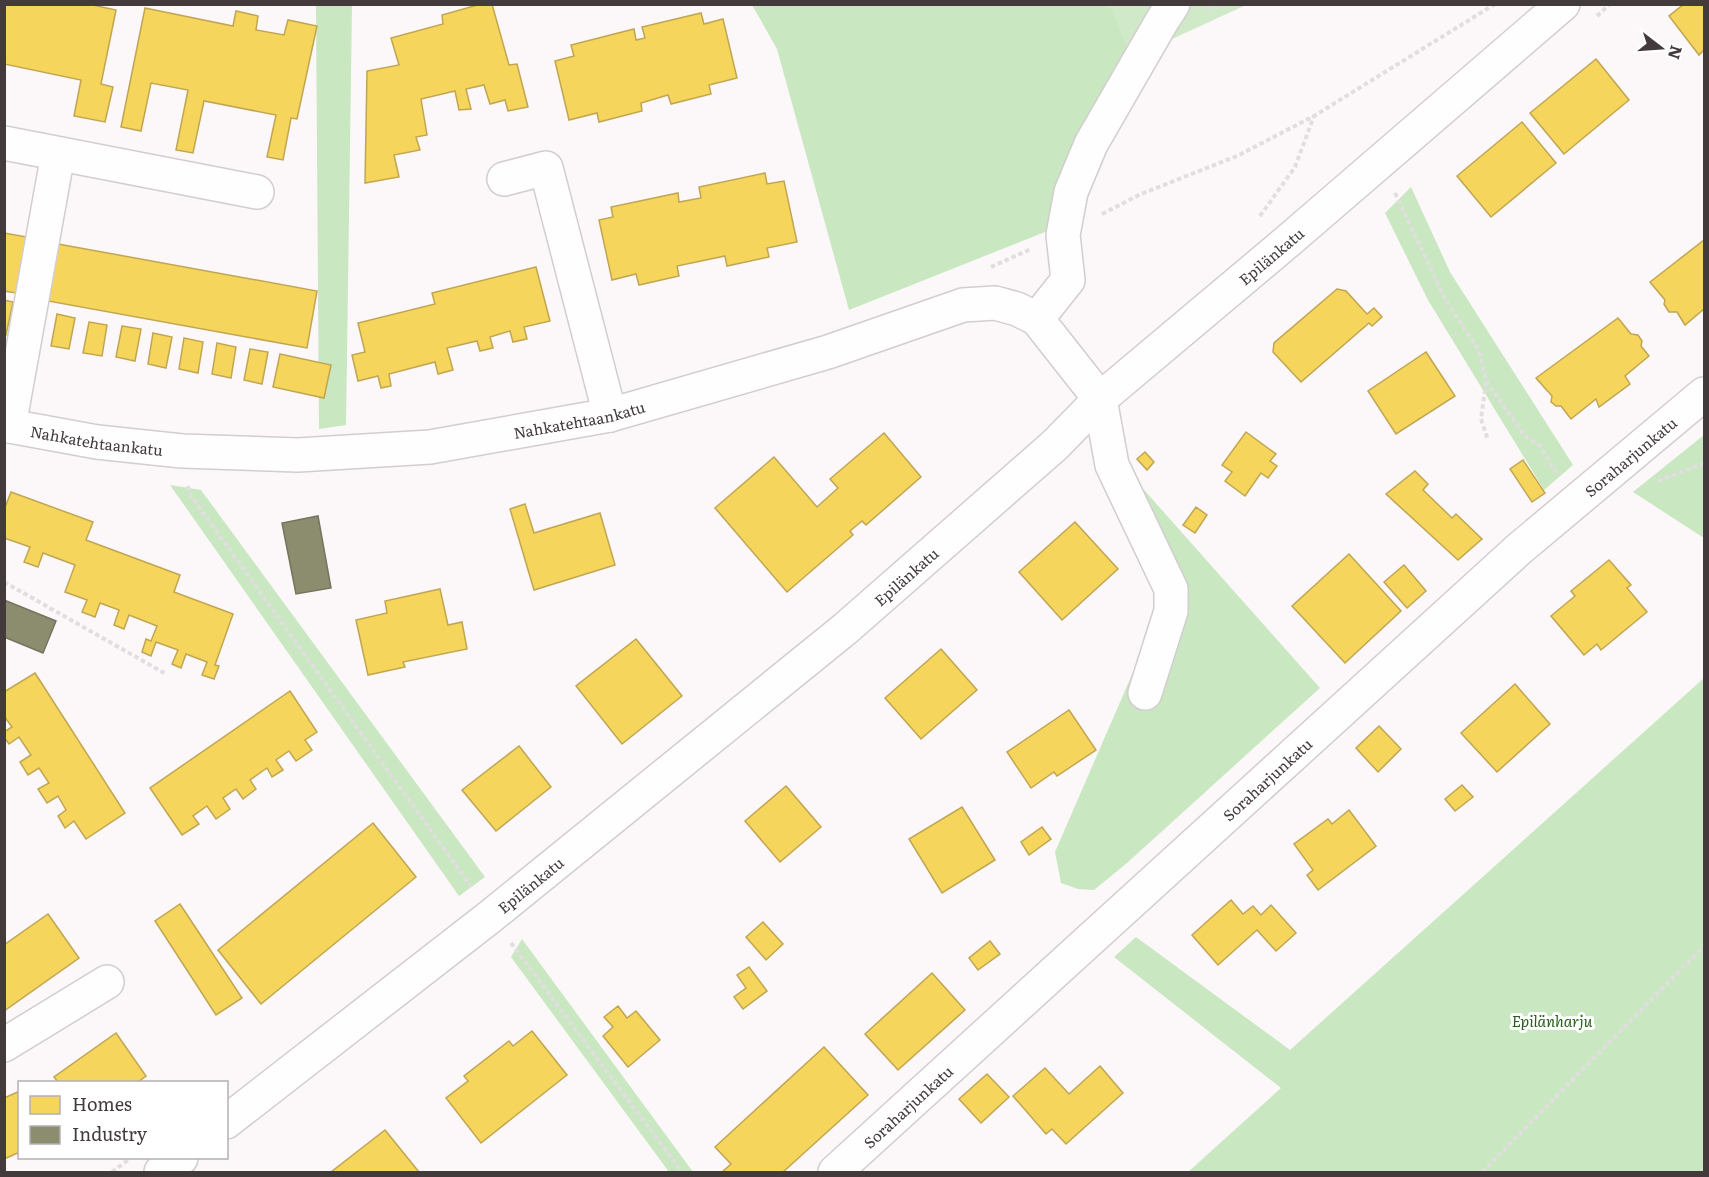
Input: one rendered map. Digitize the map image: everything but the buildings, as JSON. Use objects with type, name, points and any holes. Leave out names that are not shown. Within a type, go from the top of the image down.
[{"type":"street","points":[[1037,319],[1068,280],[1063,235],[1071,192],[1091,144],[1173,4]]},
{"type":"street","name":"Epilänkatu","points":[[228,1121],[500,929],[1055,445],[1100,399],[1288,241],[1563,4]]},
{"type":"street","points":[[4,143],[257,192]]},
{"type":"street","points":[[7,426],[58,154]]},
{"type":"street","points":[[504,179],[546,168],[610,415]]},
{"type":"street","name":"Nahkatehtaankatu","points":[[7,426],[97,442],[182,451],[298,455],[430,447],[610,415],[828,352],[963,305],[995,303],[1017,309],[1037,319],[1100,399]]},
{"type":"street","name":"Soraharjunkatu","points":[[835,1173],[1519,549],[1704,394]]},
{"type":"street","points":[[1100,399],[1112,465],[1172,589],[1171,611],[1145,693]]},
{"type":"street","points":[[4,1045],[107,982]]},
{"type":"street","points":[[161,1173],[180,1159]]},
{"type":"path","points":[[986,269],[1063,235],[1141,194],[1237,156],[1314,116],[1495,4]]},
{"type":"path","points":[[1394,189],[1445,299],[1479,351],[1486,381],[1481,419],[1488,440]]},
{"type":"path","points":[[1486,381],[1525,436],[1540,446],[1575,502]]},
{"type":"path","points":[[182,451],[189,493],[500,929],[682,1173]]},
{"type":"path","points":[[1690,469],[1704,463]]},
{"type":"path","points":[[4,582],[166,674]]},
{"type":"path","points":[[1482,1173],[1704,946]]},
{"type":"path","points":[[112,1173],[131,1159]]},
{"type":"green space","points":[[316,5],[352,5],[346,425],[319,429]]},
{"type":"green space","points":[[752,5],[1109,5],[1132,56],[1050,230],[849,310],[777,49]]},
{"type":"green space","points":[[1108,5],[1246,5],[1133,57]]},
{"type":"green space","points":[[1411,187],[1450,272],[1573,465],[1544,490],[1428,300],[1385,213]]},
{"type":"green space","points":[[1704,435],[1704,538],[1633,492]]},
{"type":"green space","points":[[1113,455],[1320,688],[1127,863],[1094,890],[1078,889],[1061,883],[1055,852],[1167,594]]},
{"type":"green space","points":[[170,485],[201,490],[485,877],[459,896]]},
{"type":"green space","name":"Epilänharju","points":[[1704,678],[1704,1172],[1188,1172],[1281,1088],[1114,957],[1136,937],[1290,1050]]},
{"type":"green space","points":[[522,939],[693,1172],[669,1172],[511,957]]}]
